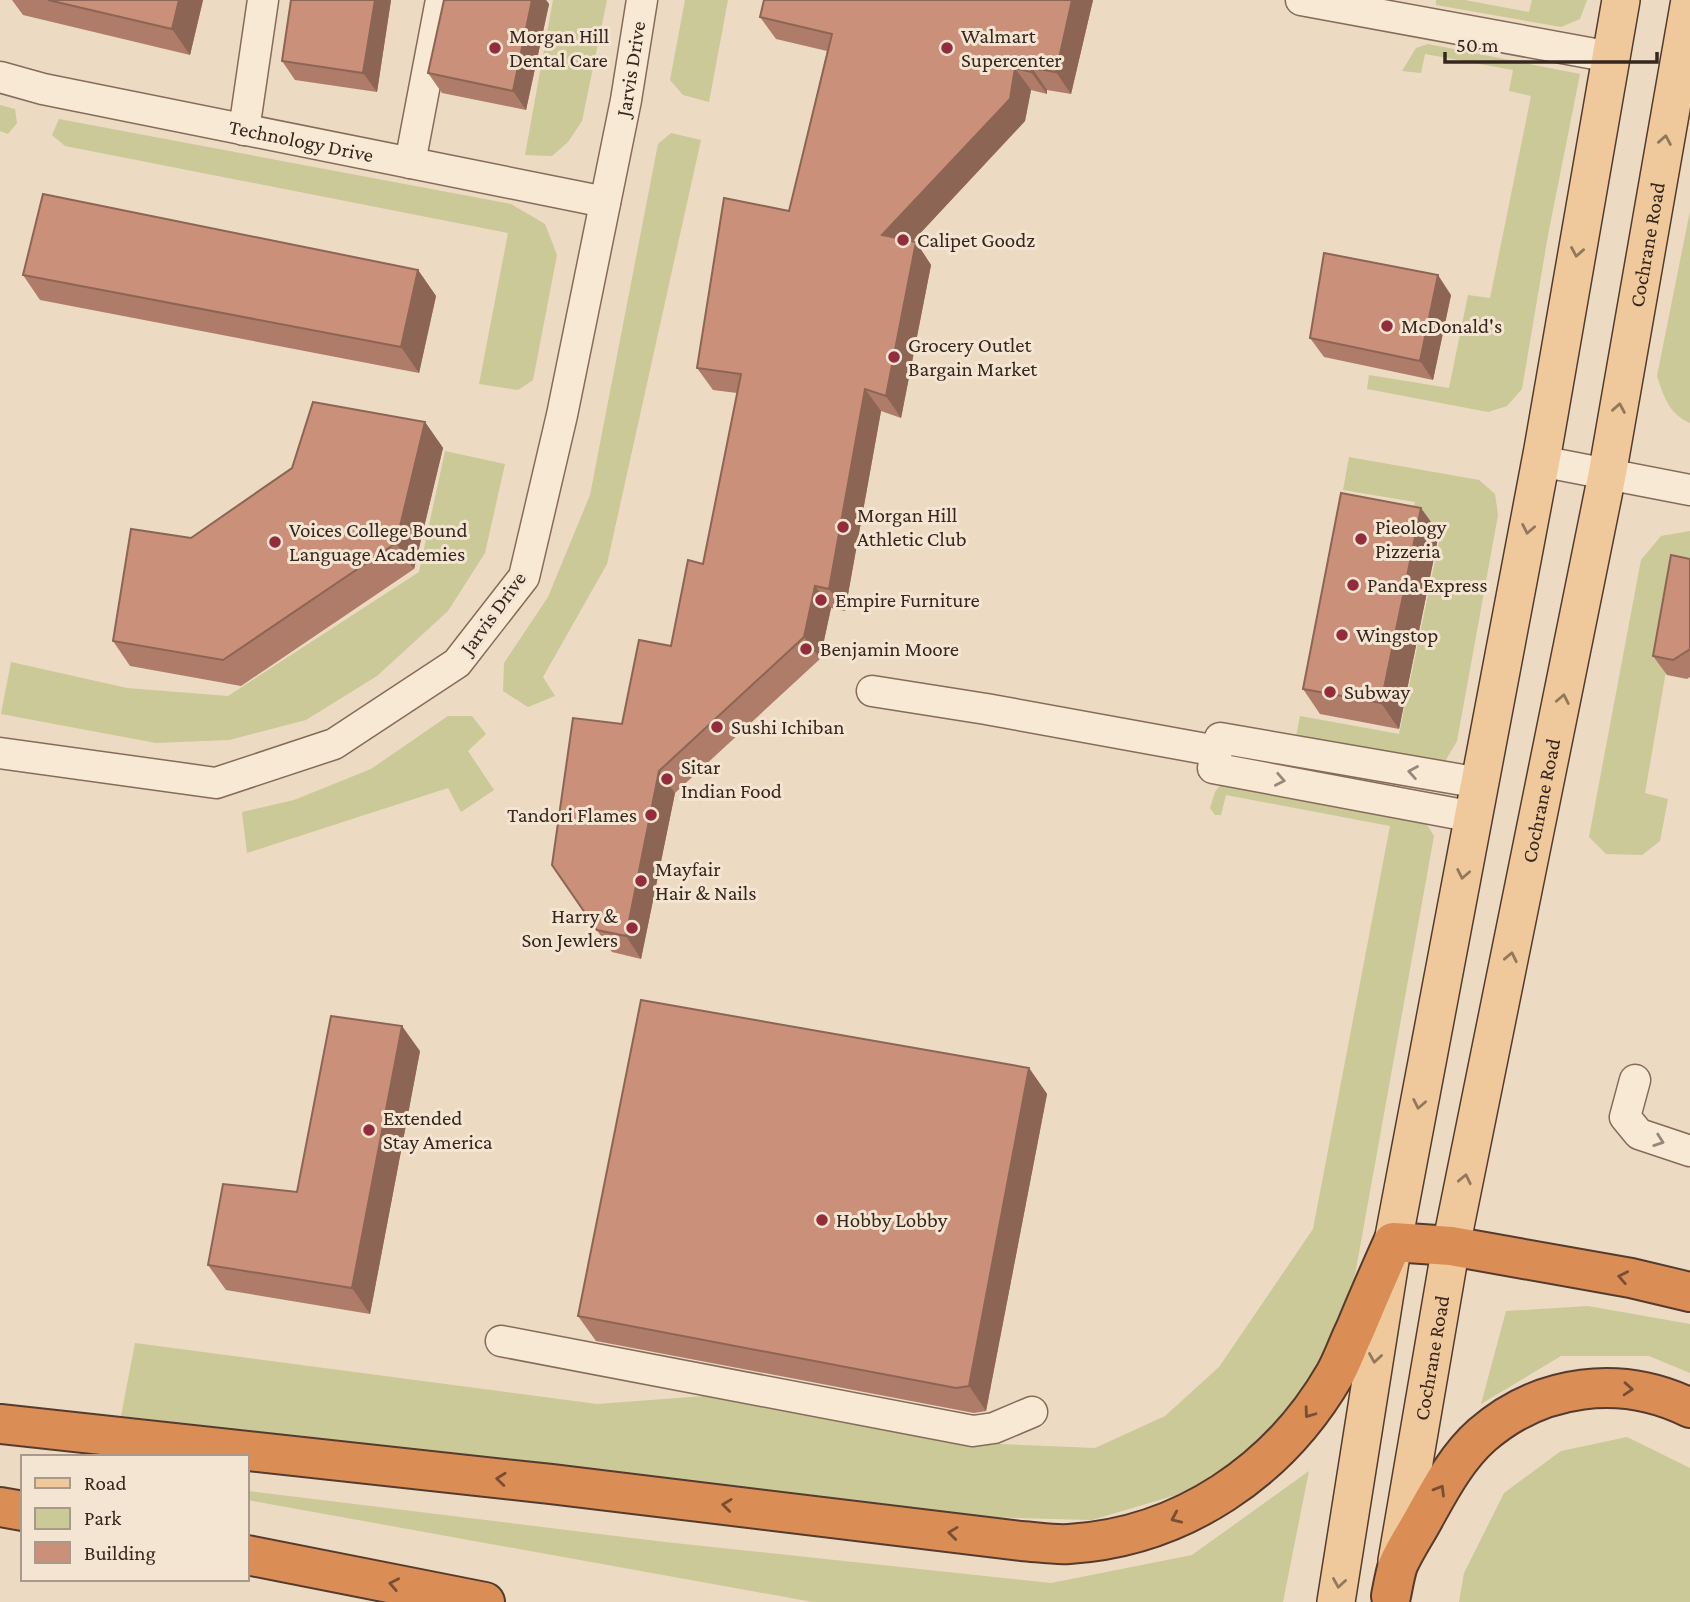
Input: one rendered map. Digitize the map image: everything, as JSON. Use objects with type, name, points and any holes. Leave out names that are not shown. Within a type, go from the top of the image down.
[{"type":"highway","points":[[0,1424],[551,1484],[1021,1541],[1067,1544],[1109,1539],[1154,1527],[1198,1508],[1236,1486],[1278,1448],[1308,1416],[1336,1372],[1393,1242],[1451,1246],[1690,1292]]},
{"type":"highway","points":[[1390,1599],[1398,1565],[1453,1469],[1480,1436],[1513,1412],[1549,1395],[1589,1387],[1637,1389],[1669,1398],[1690,1408]]},
{"type":"highway","points":[[0,1507],[21,1511]]},
{"type":"highway","points":[[248,1555],[485,1602]]},
{"type":"main road","points":[[1336,1602],[1393,1242],[1540,461],[1621,0]]},
{"type":"main road","name":"Cochrane Road","points":[[1390,1599],[1451,1246],[1607,475],[1690,0]]},
{"type":"street","points":[[244,130],[263,0]]},
{"type":"street","points":[[410,163],[441,0]]},
{"type":"street","name":"Jarvis Drive","points":[[0,753],[216,783],[334,744],[457,663],[524,577],[562,415],[626,100],[642,0]]},
{"type":"street","points":[[1301,0],[1611,57]]},
{"type":"street","name":"Technology Drive","points":[[0,77],[43,89],[605,202]]},
{"type":"street","points":[[1540,461],[1690,490]]},
{"type":"street","points":[[872,691],[986,709],[1477,800]]},
{"type":"street","points":[[1635,1080],[1625,1117],[1639,1134],[1690,1151]]},
{"type":"street","points":[[501,1341],[973,1431],[993,1428],[1032,1412]]},
{"type":"green space","points":[[553,0],[607,0],[582,121],[568,142],[552,156],[525,155]]},
{"type":"green space","points":[[685,0],[728,0],[709,102],[683,95],[670,80]]},
{"type":"green space","points":[[1436,0],[1465,0],[1529,12],[1532,0],[1587,0],[1580,19],[1561,27],[1436,5]]},
{"type":"green space","points":[[1428,44],[1580,74],[1548,235],[1522,389],[1507,406],[1488,412],[1367,389],[1369,375],[1449,388],[1468,295],[1490,298],[1531,96],[1509,91],[1513,70],[1425,54],[1421,73],[1402,71],[1416,48]]},
{"type":"green space","points":[[0,105],[15,109],[17,123],[8,134],[0,131]]},
{"type":"green space","points":[[59,119],[511,204],[545,224],[557,255],[533,380],[518,390],[479,384],[508,233],[65,146],[52,135]]},
{"type":"green space","points":[[671,133],[701,140],[607,564],[543,677],[555,696],[528,707],[503,691],[504,663],[548,597],[590,495],[658,144]]},
{"type":"green space","points":[[1690,211],[1690,423],[1672,410],[1657,376]]},
{"type":"green space","points":[[445,451],[505,464],[485,553],[448,611],[377,676],[306,720],[229,740],[156,743],[1,714],[11,662],[127,688],[228,696],[419,572]]},
{"type":"green space","points":[[1349,457],[1479,480],[1495,494],[1498,515],[1457,741],[1444,763],[1295,742],[1300,716],[1399,734],[1441,532],[1409,526],[1415,502],[1343,490]]},
{"type":"green space","points":[[1690,531],[1690,573],[1683,572],[1645,793],[1668,799],[1660,841],[1642,855],[1606,854],[1589,837],[1641,560],[1661,536]]},
{"type":"green space","points":[[448,716],[472,716],[486,734],[468,751],[494,790],[461,812],[448,788],[247,853],[242,812],[294,800],[371,769]]},
{"type":"green space","points":[[1221,784],[1424,820],[1434,836],[1353,1286],[1327,1364],[1276,1431],[1193,1490],[1092,1520],[984,1517],[567,1471],[387,1446],[121,1416],[135,1343],[597,1404],[718,1395],[977,1443],[1095,1448],[1165,1416],[1219,1367],[1313,1229],[1390,826],[1226,795],[1221,815],[1215,815],[1210,808],[1215,792]]},
{"type":"green space","points":[[1588,1306],[1690,1324],[1690,1373],[1649,1356],[1561,1356],[1481,1404],[1506,1311]]},
{"type":"green space","points":[[1627,1437],[1690,1468],[1690,1602],[1459,1602],[1464,1573],[1504,1493],[1561,1451]]},
{"type":"green space","points":[[1309,1471],[1283,1602],[813,1602],[248,1500],[248,1491],[665,1542],[1051,1583],[1192,1555]]},
{"type":"building","points":[[48,0],[179,0],[172,29]]},
{"type":"building","points":[[291,0],[375,0],[363,73],[282,61]]},
{"type":"building","name":"Morgan Hill Dental Care","points":[[444,0],[532,0],[513,91],[428,73]]},
{"type":"building","points":[[764,0],[1072,0],[1056,72],[1032,68],[1031,72],[1015,68],[1010,99],[882,235],[916,242],[886,396],[865,389],[829,589],[815,586],[804,637],[659,771],[626,936],[597,930],[552,865],[573,718],[622,724],[639,640],[671,646],[688,560],[703,564],[741,374],[697,368],[724,198],[789,211],[832,34],[760,17]]},
{"type":"building","points":[[43,194],[418,270],[401,347],[23,275]]},
{"type":"building","name":"McDonald's","points":[[1324,253],[1438,275],[1420,361],[1310,338]]},
{"type":"building","points":[[313,402],[425,422],[396,543],[223,660],[113,641],[131,529],[191,538],[292,468]]},
{"type":"building","points":[[1341,493],[1421,508],[1381,703],[1303,689]]},
{"type":"building","points":[[1671,555],[1690,559],[1690,649],[1673,660],[1653,656]]},
{"type":"building","name":"Hobby Lobby","points":[[641,1000],[1029,1068],[969,1386],[956,1388],[578,1316]]},
{"type":"building","name":"Extended Stay America","points":[[331,1016],[402,1026],[352,1288],[208,1265],[223,1184],[297,1192]]},
{"type":"place","name":"Morgan Hill Dental Care","points":[[495,48]]},
{"type":"place","name":"Walmart Supercenter","points":[[947,48]]},
{"type":"place","name":"Calipet Goodz","points":[[903,240]]},
{"type":"place","name":"McDonald's","points":[[1387,326]]},
{"type":"place","name":"Grocery Outlet Bargain Market","points":[[894,357]]},
{"type":"place","name":"Morgan Hill Athletic Club","points":[[843,527]]},
{"type":"place","name":"Pieology Pizzeria","points":[[1361,539]]},
{"type":"place","name":"Voices College Bound Language Academies","points":[[275,542]]},
{"type":"place","name":"Panda Express","points":[[1353,585]]},
{"type":"place","name":"Empire Furniture","points":[[821,600]]},
{"type":"place","name":"Wingstop","points":[[1342,635]]},
{"type":"place","name":"Benjamin Moore","points":[[806,649]]},
{"type":"place","name":"Subway","points":[[1330,692]]},
{"type":"place","name":"Sushi Ichiban","points":[[717,727]]},
{"type":"place","name":"Sitar Indian Food","points":[[667,779]]},
{"type":"place","name":"Tandori Flames","points":[[651,815]]},
{"type":"place","name":"Mayfair Hair & Nails","points":[[641,881]]},
{"type":"place","name":"Harry & Son Jewlers","points":[[632,928]]},
{"type":"place","name":"Extended Stay America","points":[[369,1130]]},
{"type":"place","name":"Hobby Lobby","points":[[822,1220]]}]
